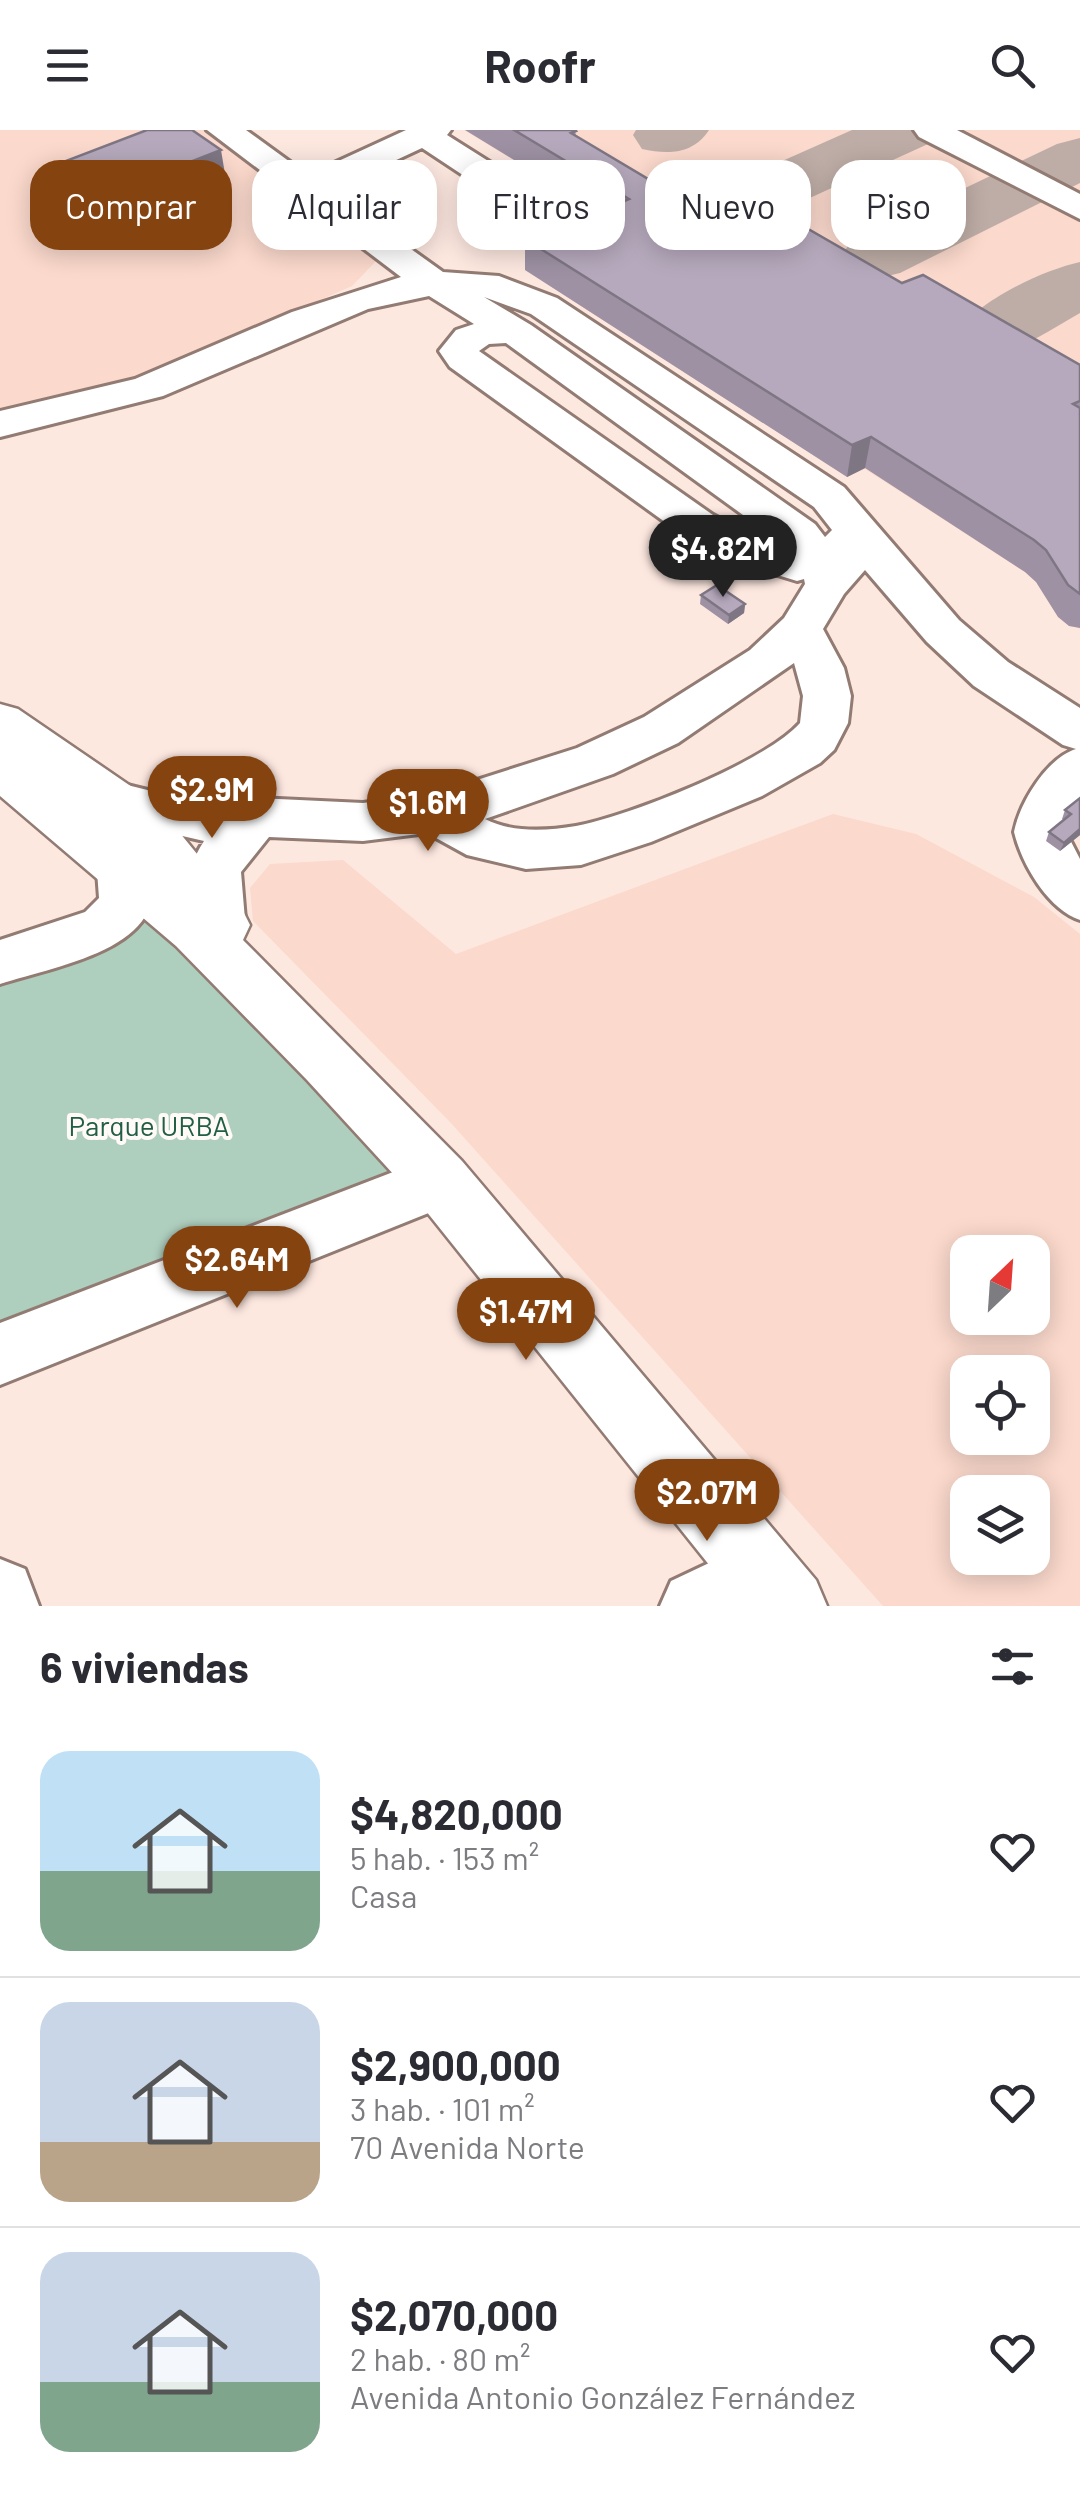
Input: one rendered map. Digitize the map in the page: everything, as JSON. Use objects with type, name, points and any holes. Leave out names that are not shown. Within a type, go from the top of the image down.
[{"type":"main road","points":[[0,722],[113,801],[174,862],[328,1062]]},
{"type":"main road","points":[[0,765],[196,930],[440,1181],[776,1590]]},
{"type":"street","points":[[224,130],[267,160]]},
{"type":"street","points":[[931,130],[1080,208]]},
{"type":"street","points":[[344,160],[366,143],[429,133],[468,160]]},
{"type":"street","points":[[390,250],[432,282],[517,333],[776,517],[805,540],[823,571]]},
{"type":"street","points":[[0,424],[143,390],[339,308],[432,282],[480,283],[528,296],[829,497],[930,617],[990,674],[1080,732]]},
{"type":"street","points":[[517,333],[487,332],[467,340],[459,351],[464,359],[716,537],[785,565],[823,571]]},
{"type":"street","points":[[716,537],[760,533],[776,517]]},
{"type":"street","points":[[0,765],[113,801],[200,822],[257,818],[363,822],[436,812],[595,761],[662,730],[767,662],[800,630],[823,571],[857,532]]},
{"type":"street","points":[[436,812],[458,830],[505,846],[580,845],[736,787],[797,758],[816,738],[828,700],[824,673],[800,630]]},
{"type":"street","points":[[1080,766],[1044,808],[1038,834],[1049,857],[1080,899]]},
{"type":"street","points":[[218,920],[212,871],[222,853],[257,818]]},
{"type":"street","points":[[0,962],[104,927],[126,904],[123,871]]},
{"type":"street","points":[[0,1354],[440,1181]]},
{"type":"street","points":[[696,1606],[776,1590]]},
{"type":"street","points":[[0,1594],[2,1606]]},
{"type":"shaded area","points":[[0,130],[241,130],[274,160],[252,160],[252,250],[372,250],[380,257],[352,286],[139,379],[0,416]]},
{"type":"shaded area","points":[[464,130],[1080,130],[1080,629],[1058,617],[1025,572],[865,469],[847,477],[525,270],[575,250],[625,250],[625,160],[513,160]]},
{"type":"shaded area","points":[[833,814],[916,834],[1034,897],[1080,934],[1080,1606],[883,1606],[450,1122],[253,921],[250,888],[270,864],[343,860],[456,954]]},
{"type":"green space","name":"Parque URBA","points":[[139,911],[173,940],[410,1183],[0,1343],[0,974]]},
{"type":"building","points":[[147,130],[192,130],[221,150],[195,160],[68,160]]},
{"type":"building","points":[[514,130],[575,130],[571,133],[616,160],[564,160]]},
{"type":"building","points":[[625,165],[645,177],[645,250],[811,250],[811,231],[831,242],[831,250],[845,250],[902,283],[923,275],[1080,365],[1080,401],[1073,404],[1080,408],[1080,594],[1068,585],[1046,550],[1034,540],[871,437],[852,445],[542,250],[625,250],[625,201],[629,199],[625,197]]},
{"type":"building","points":[[717,585],[745,604],[729,615],[701,595]]},
{"type":"building","points":[[1080,798],[1080,829],[1064,843],[1049,832],[1071,814],[1065,810]]},
{"type":"taxiway","points":[[665,135],[677,130]]},
{"type":"taxiway","points":[[811,173],[905,130]]},
{"type":"taxiway","points":[[875,258],[1080,158]]},
{"type":"taxiway","points":[[997,329],[1080,283]]}]
